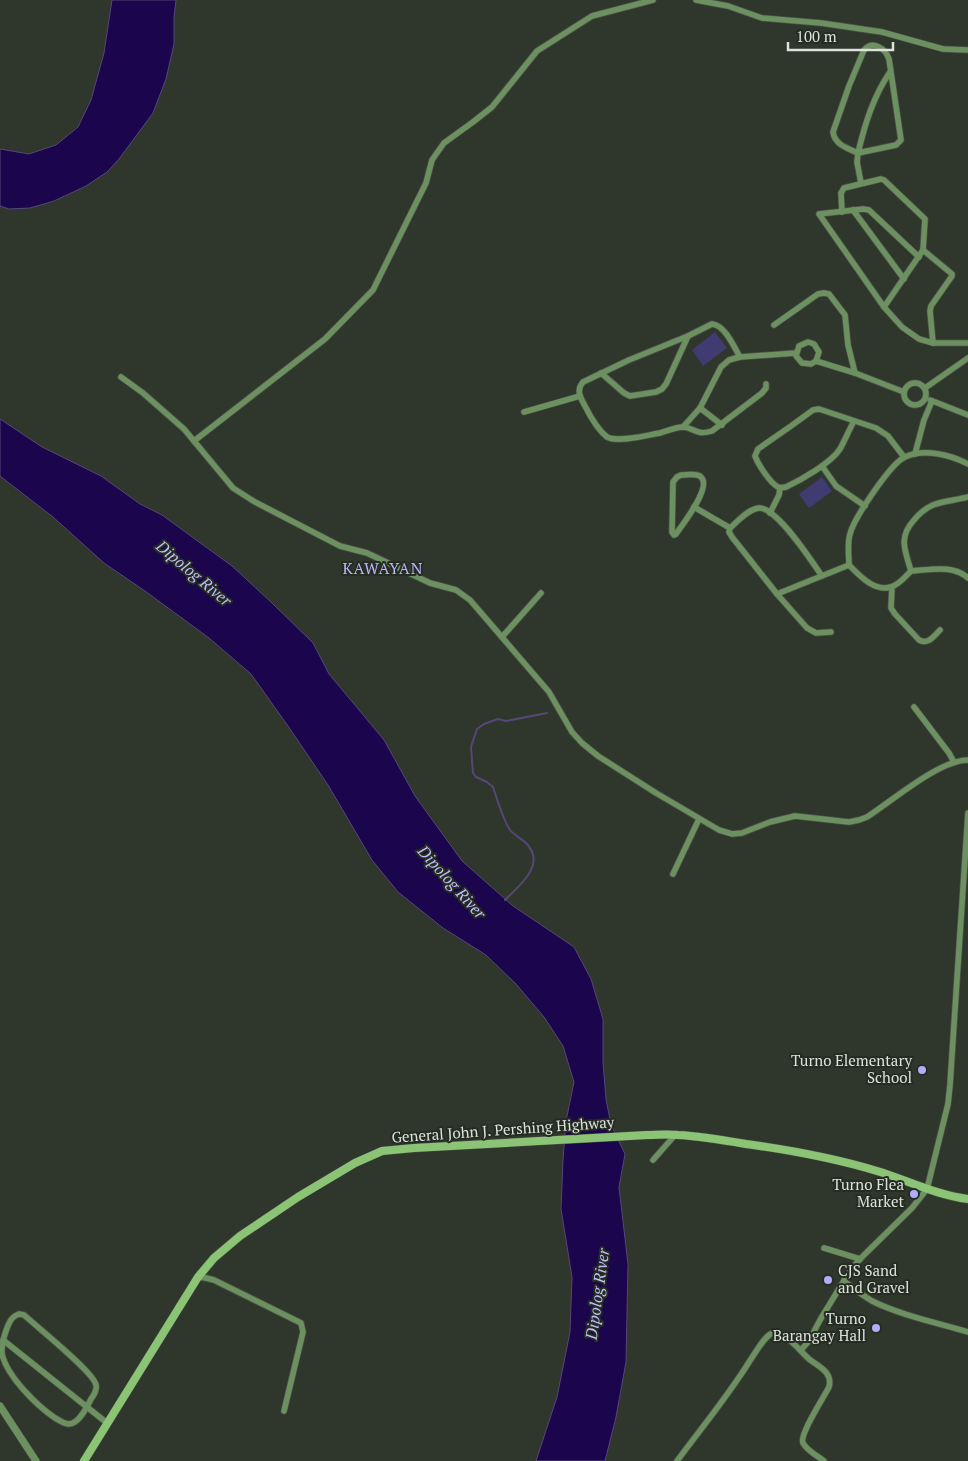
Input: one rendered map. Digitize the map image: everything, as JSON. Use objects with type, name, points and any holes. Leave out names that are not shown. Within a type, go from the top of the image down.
[{"type":"main road","name":"General John J. Pershing Highway","points":[[84,1461],[198,1277],[214,1258],[240,1236],[298,1197],[355,1163],[382,1152],[414,1148],[676,1134],[779,1148],[834,1159],[879,1171],[957,1198],[968,1199]]},
{"type":"street","points":[[194,441],[326,339],[373,290],[426,183],[432,160],[444,143],[492,107],[537,51],[592,16],[653,0]]},
{"type":"street","points":[[696,0],[728,6],[762,18],[821,23],[882,32],[943,49],[968,50]]},
{"type":"street","points":[[874,45],[887,52],[889,59],[901,140],[896,145],[858,153],[837,143],[833,132],[849,86],[866,47],[874,45]]},
{"type":"street","points":[[862,183],[857,162],[858,153],[870,111],[878,92],[890,72]]},
{"type":"street","points":[[842,212],[842,190],[844,188],[878,179],[884,180],[923,216],[925,222],[923,250],[884,307]]},
{"type":"street","points":[[918,257],[869,210],[863,209],[819,215],[884,307],[902,327],[919,339],[934,343],[968,343]]},
{"type":"street","points":[[853,210],[904,279]]},
{"type":"street","points":[[923,250],[952,274],[931,306],[934,343]]},
{"type":"street","points":[[774,325],[818,294],[824,292],[829,294],[845,315],[848,345],[855,373]]},
{"type":"street","points":[[740,357],[723,329],[716,324],[712,324],[583,382],[579,389],[580,396],[588,413],[602,432],[614,439],[644,436],[683,427],[699,433],[712,431],[762,394],[766,384]]},
{"type":"street","points":[[600,373],[630,396],[656,392],[666,384],[688,336]]},
{"type":"street","points":[[808,342],[816,346],[819,352],[816,361],[805,365],[799,362],[796,353],[801,344],[808,342]]},
{"type":"street","points":[[683,427],[700,408],[722,367],[729,360],[740,357],[796,353]]},
{"type":"street","points":[[925,388],[968,358]]},
{"type":"street","points":[[816,361],[855,373],[904,392]]},
{"type":"street","points":[[121,377],[184,429],[233,488],[254,502],[340,546],[367,553],[430,583],[462,594],[470,600],[549,692],[572,732],[582,744],[598,756],[719,830],[732,834],[742,833],[770,822],[795,816],[849,822],[859,820],[879,809],[924,778],[954,762],[968,760]]},
{"type":"street","points":[[920,384],[925,388],[926,398],[920,404],[913,405],[905,399],[904,392],[908,385],[920,384]]},
{"type":"street","points":[[524,412],[580,396]]},
{"type":"street","points":[[926,398],[932,402],[968,414]]},
{"type":"street","points":[[915,454],[924,420],[932,402]]},
{"type":"street","points":[[700,408],[722,425]]},
{"type":"street","points":[[854,421],[840,450],[834,457],[790,485],[780,488],[775,485],[758,463],[755,456],[758,450],[813,410],[819,409],[876,428],[888,436],[904,457]]},
{"type":"street","points":[[968,464],[947,455],[933,453],[904,457],[888,473],[857,519],[850,534],[848,549],[849,565],[862,578],[880,587],[892,587],[911,572],[950,569],[958,571],[968,578]]},
{"type":"street","points":[[822,466],[836,486],[865,506]]},
{"type":"street","points":[[696,475],[701,477],[704,482],[704,489],[694,507],[674,535],[672,532],[674,482],[677,477],[696,475]]},
{"type":"street","points":[[770,513],[780,495],[780,488]]},
{"type":"street","points":[[911,572],[904,549],[904,538],[911,524],[926,508],[968,497]]},
{"type":"street","points":[[694,507],[730,528]]},
{"type":"street","points":[[822,576],[799,543],[767,510],[758,508],[750,511],[730,528],[729,532],[732,537],[777,594],[807,628],[816,633],[831,632]]},
{"type":"street","points":[[777,594],[849,565]]},
{"type":"street","points":[[892,587],[892,608],[918,640],[922,642],[930,640],[940,630]]},
{"type":"street","points":[[502,637],[541,593]]},
{"type":"street","points":[[914,708],[954,762]]},
{"type":"street","points":[[801,1350],[809,1341],[844,1281],[860,1259],[912,1208],[927,1189],[948,1104],[968,813]]},
{"type":"street","points":[[673,874],[699,819]]},
{"type":"street","points":[[960,938],[968,938]]},
{"type":"street","points":[[653,1160],[676,1134]]},
{"type":"street","points":[[824,1248],[860,1259]]},
{"type":"street","points":[[198,1277],[214,1280],[300,1324],[303,1332],[302,1341],[284,1411]]},
{"type":"street","points":[[844,1281],[873,1301],[888,1308],[968,1332]]},
{"type":"street","points":[[18,1314],[24,1315],[93,1378],[96,1384],[96,1391],[87,1407],[75,1422],[69,1424],[62,1422],[30,1397],[6,1365],[2,1353],[3,1340],[13,1316],[18,1314]]},
{"type":"street","points":[[677,1461],[736,1383],[759,1347],[771,1334],[779,1333],[826,1372],[830,1381],[823,1400],[806,1428],[802,1439],[803,1444],[824,1461]]},
{"type":"street","points":[[3,1340],[107,1423]]},
{"type":"street","points":[[0,1406],[36,1461]]},
{"type":"shaded area","points":[[715,332],[727,348],[703,366],[692,350]]},
{"type":"shaded area","points":[[822,477],[832,491],[809,508],[799,494]]},
{"type":"water","points":[[112,0],[176,0],[174,44],[166,79],[153,113],[119,159],[107,172],[86,186],[54,201],[30,208],[9,209],[0,206],[0,149],[29,154],[56,145],[78,127],[91,100],[104,53]]},
{"type":"water","name":"Dipolog River","points":[[0,419],[42,447],[101,476],[140,504],[162,515],[232,566],[313,643],[329,674],[384,740],[415,796],[462,861],[513,906],[574,947],[591,979],[603,1019],[603,1062],[606,1099],[611,1125],[625,1154],[619,1187],[628,1264],[626,1362],[616,1417],[605,1461],[536,1461],[557,1397],[570,1332],[572,1277],[561,1209],[566,1121],[574,1082],[563,1046],[544,1017],[516,984],[486,955],[443,928],[398,892],[372,860],[328,785],[251,674],[209,638],[104,563],[53,517],[0,476]]},
{"type":"waterway","points":[[505,900],[529,874],[534,859],[532,851],[526,843],[507,826],[493,787],[476,777],[473,773],[471,747],[477,729],[484,724],[498,719],[506,721],[547,713]]},
{"type":"place","name":"Turno Elementary School","points":[[922,1070]]},
{"type":"place","name":"Turno Flea Market","points":[[914,1194]]},
{"type":"place","name":"CJS Sand and Gravel","points":[[828,1280]]},
{"type":"place","name":"Turno Barangay Hall","points":[[876,1328]]},
{"type":"district","name":"KAWAYAN","points":[[383,568]]}]
